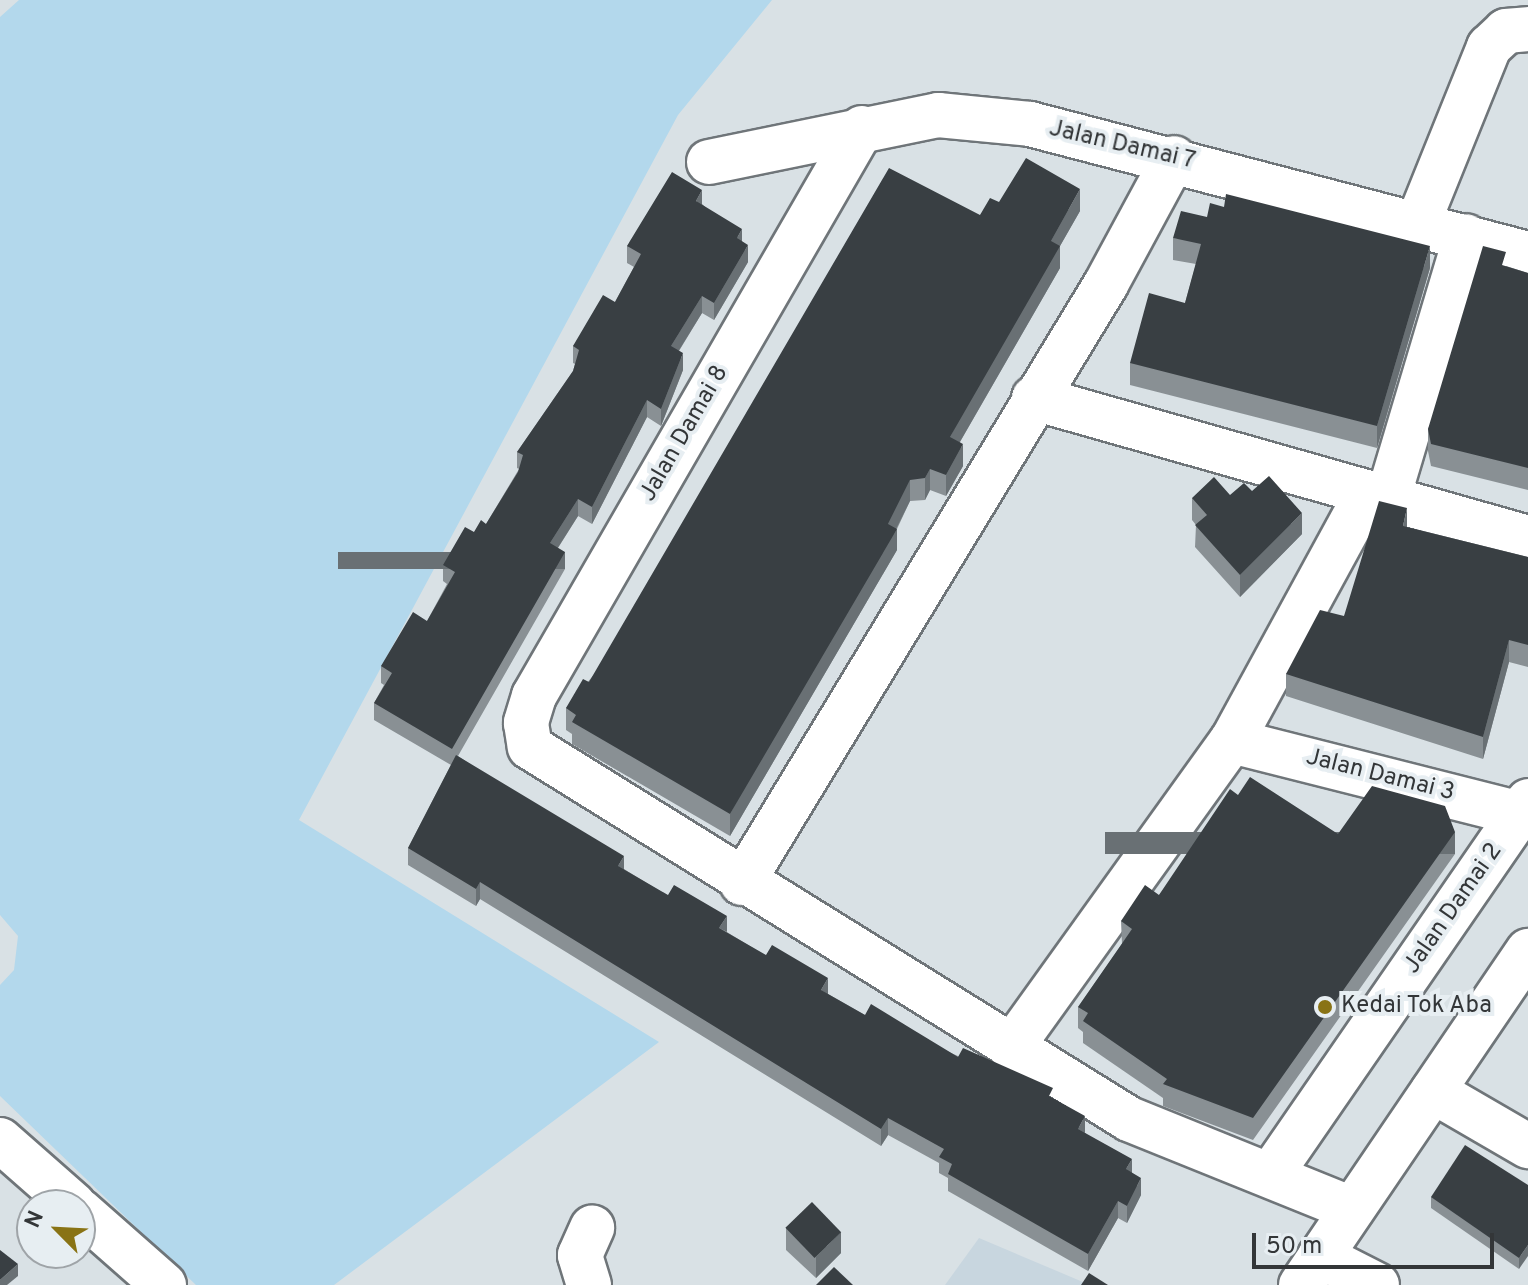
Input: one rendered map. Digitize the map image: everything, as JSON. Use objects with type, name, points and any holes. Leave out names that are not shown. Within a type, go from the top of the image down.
[{"type":"street","points":[[1418,223],[1489,47],[1506,31],[1528,29]]},
{"type":"street","name":"Jalan Damai 7","points":[[709,162],[862,128],[960,117],[1030,124],[1174,158],[1528,254]]},
{"type":"street","name":"Jalan Damai 8","points":[[742,883],[530,747],[534,696],[862,128]]},
{"type":"street","points":[[1174,158],[1034,398],[742,883],[1129,1119],[1352,1209]]},
{"type":"street","points":[[1011,1048],[1232,741],[1378,496],[1466,236]]},
{"type":"street","points":[[1034,398],[1528,538]]},
{"type":"street","name":"Jalan Damai 3","points":[[1232,741],[1526,810]]},
{"type":"street","name":"Jalan Damai 2","points":[[1271,1174],[1526,810]]},
{"type":"street","points":[[1377,1285],[1311,1271],[1528,951]]},
{"type":"street","points":[[1433,1091],[1528,1146]]},
{"type":"street","points":[[0,1140],[56,1189]]},
{"type":"street","points":[[96,1225],[164,1285]]},
{"type":"street","points":[[589,1285],[580,1255],[592,1228]]},
{"type":"shaded area","points":[[19,0],[772,0],[678,115],[299,820],[659,1042],[334,1285],[196,1285],[0,1096],[0,985],[14,970],[18,936],[0,915],[0,17]]},
{"type":"shaded area","points":[[979,1238],[1090,1285],[945,1285]]},
{"type":"building","points":[[1026,158],[1080,189],[1051,241],[1060,246],[950,437],[963,444],[946,475],[930,469],[925,478],[910,480],[888,524],[897,529],[730,814],[572,722],[576,715],[566,708],[583,679],[589,682],[889,168],[980,215],[990,198],[999,202]]},
{"type":"building","points":[[672,172],[702,190],[696,201],[742,229],[737,238],[748,245],[714,303],[702,296],[671,346],[683,353],[661,409],[647,400],[592,507],[578,499],[550,543],[565,552],[452,749],[374,703],[392,673],[381,666],[413,612],[427,621],[455,572],[443,565],[465,527],[474,532],[481,520],[486,524],[518,472],[523,455],[517,452],[573,371],[579,350],[573,346],[603,295],[615,302],[641,254],[627,246]]},
{"type":"building","points":[[1226,194],[1430,246],[1377,426],[1130,363],[1149,293],[1185,303],[1201,244],[1173,238],[1181,211],[1207,217],[1210,203],[1224,207]]},
{"type":"building","points":[[1483,246],[1506,252],[1502,265],[1528,273],[1528,468],[1431,444],[1428,429]]},
{"type":"building","points":[[1269,476],[1302,513],[1240,575],[1195,525],[1207,515],[1192,498],[1214,477],[1230,495],[1244,483],[1252,491]]},
{"type":"building","points":[[1379,501],[1407,508],[1403,526],[1528,557],[1528,645],[1509,640],[1483,737],[1286,674],[1320,610],[1344,616]]},
{"type":"building","points":[[456,755],[624,856],[618,866],[668,895],[674,885],[727,916],[719,928],[766,955],[772,945],[828,978],[821,990],[865,1015],[871,1004],[958,1057],[963,1048],[1053,1088],[1049,1096],[1085,1116],[1078,1129],[1132,1159],[1126,1169],[1141,1178],[1127,1206],[1118,1201],[1088,1254],[948,1174],[952,1164],[939,1157],[944,1149],[888,1118],[881,1129],[480,882],[476,889],[408,848]]},
{"type":"building","points":[[1250,777],[1338,834],[1372,786],[1445,806],[1455,832],[1253,1118],[1163,1084],[1167,1079],[1083,1021],[1088,1013],[1078,1007],[1132,929],[1121,921],[1145,885],[1159,895],[1230,789],[1238,795]]},
{"type":"building","points":[[1465,1145],[1528,1185],[1528,1245],[1519,1258],[1431,1197]]},
{"type":"building","points":[[812,1202],[841,1232],[815,1258],[785,1228]]},
{"type":"building","points":[[0,1250],[16,1266],[0,1280]]},
{"type":"building","points":[[834,1267],[853,1285],[816,1285]]},
{"type":"building","points":[[1089,1273],[1108,1285],[1081,1285]]},
{"type":"place","name":"Kedai Tok Aba","points":[[1325,1007]]}]
